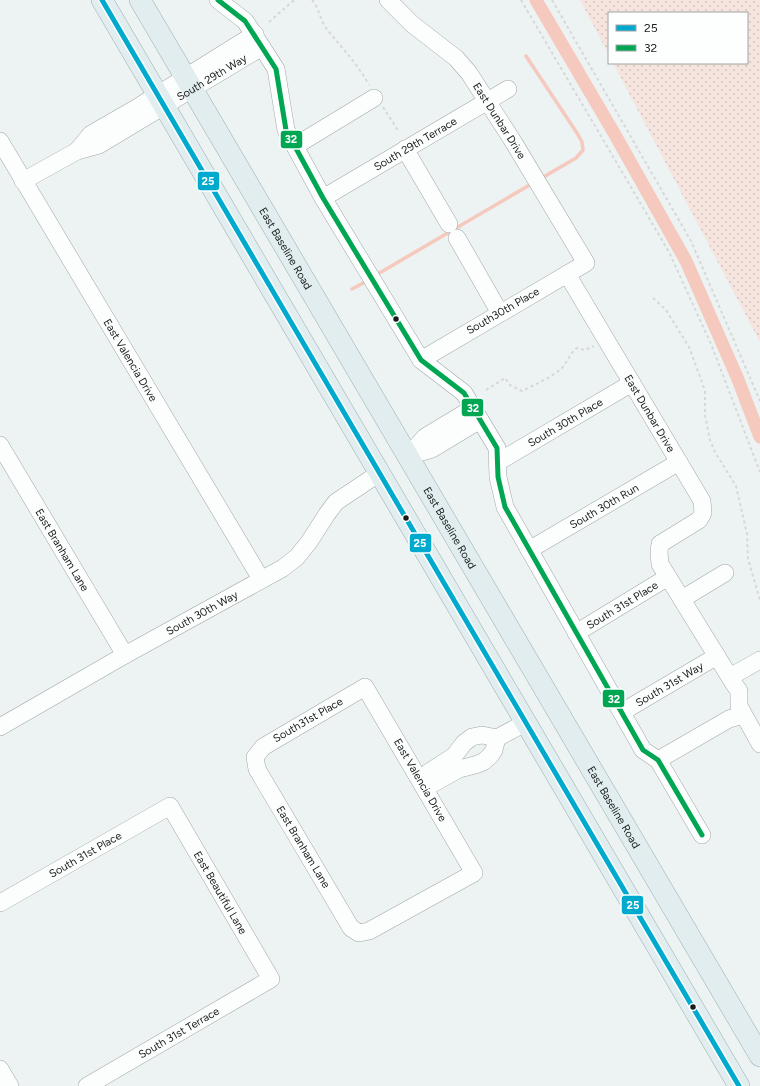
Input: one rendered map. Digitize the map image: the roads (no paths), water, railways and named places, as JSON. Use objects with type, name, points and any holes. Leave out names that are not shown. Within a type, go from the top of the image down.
[{"type":"main road","points":[[102,0],[740,1086]]},
{"type":"main road","name":"East Baseline Road","points":[[140,0],[760,1056]]},
{"type":"main road","points":[[380,472],[408,456]]},
{"type":"main road","points":[[527,722],[555,706]]},
{"type":"street","points":[[218,0],[245,21],[276,69],[285,128],[323,198],[421,360],[464,393],[497,448],[498,477],[505,507],[608,691],[622,712],[643,750],[658,760],[702,835]]},
{"type":"street","name":"East Dunbar Drive","points":[[388,0],[412,24],[456,58],[469,73],[488,101],[586,263]]},
{"type":"street","name":"South 29th Way","points":[[161,100],[258,41]]},
{"type":"street","name":"South 29th Terrace","points":[[323,198],[508,89]]},
{"type":"street","points":[[294,146],[375,97]]},
{"type":"street","points":[[24,181],[76,150],[91,134],[111,131],[161,100]]},
{"type":"street","name":"East Valencia Drive","points":[[0,141],[261,579]]},
{"type":"street","points":[[405,149],[500,313]]},
{"type":"street","name":"South30th Place","points":[[421,360],[586,263]]},
{"type":"street","name":"East Dunbar Drive","points":[[567,274],[702,501],[703,513],[699,520],[660,544],[660,564],[668,577]]},
{"type":"street","name":"South 30th Place","points":[[498,462],[632,383]]},
{"type":"street","points":[[408,456],[425,437],[450,430],[476,414]]},
{"type":"street","name":"East Branham Lane","points":[[0,445],[125,655]]},
{"type":"street","name":"South 30th Run","points":[[528,550],[679,462]]},
{"type":"street","name":"South 30th Way","points":[[0,727],[125,655],[283,568],[297,557],[336,502],[380,472]]},
{"type":"street","points":[[682,600],[726,573]]},
{"type":"street","points":[[668,577],[739,692],[739,706],[760,744]]},
{"type":"street","name":"South 31st Place","points":[[576,633],[668,577]]},
{"type":"street","name":"South 31st Way","points":[[622,712],[717,656]]},
{"type":"street","points":[[730,677],[760,660]]},
{"type":"street","name":"East Valencia Drive","points":[[365,687],[474,873]]},
{"type":"street","name":"South31st Place","points":[[255,757],[263,747],[365,687]]},
{"type":"street","points":[[658,760],[729,719],[743,715]]},
{"type":"street","points":[[422,782],[429,772],[454,756],[464,743],[472,737],[482,735],[497,738],[527,722]]},
{"type":"street","points":[[422,782],[434,783],[459,769],[483,762],[494,750],[497,738]]},
{"type":"street","name":"East Branham Lane","points":[[255,757],[257,769],[351,928],[359,934],[369,932],[474,873]]},
{"type":"street","name":"South 31st Place","points":[[0,903],[170,806]]},
{"type":"street","name":"East Beautiful Lane","points":[[170,806],[271,979]]},
{"type":"street","name":"South 31st Terrace","points":[[87,1086],[271,979]]},
{"type":"street","points":[[0,1069],[10,1086]]},
{"type":"waterway","points":[[536,0],[614,133],[686,261],[737,377],[760,437]]},
{"type":"waterway","points":[[526,56],[577,133],[582,142],[583,150],[576,158],[540,179]]},
{"type":"waterway","points":[[376,275],[533,183]]},
{"type":"waterway","points":[[352,289],[367,281]]}]
